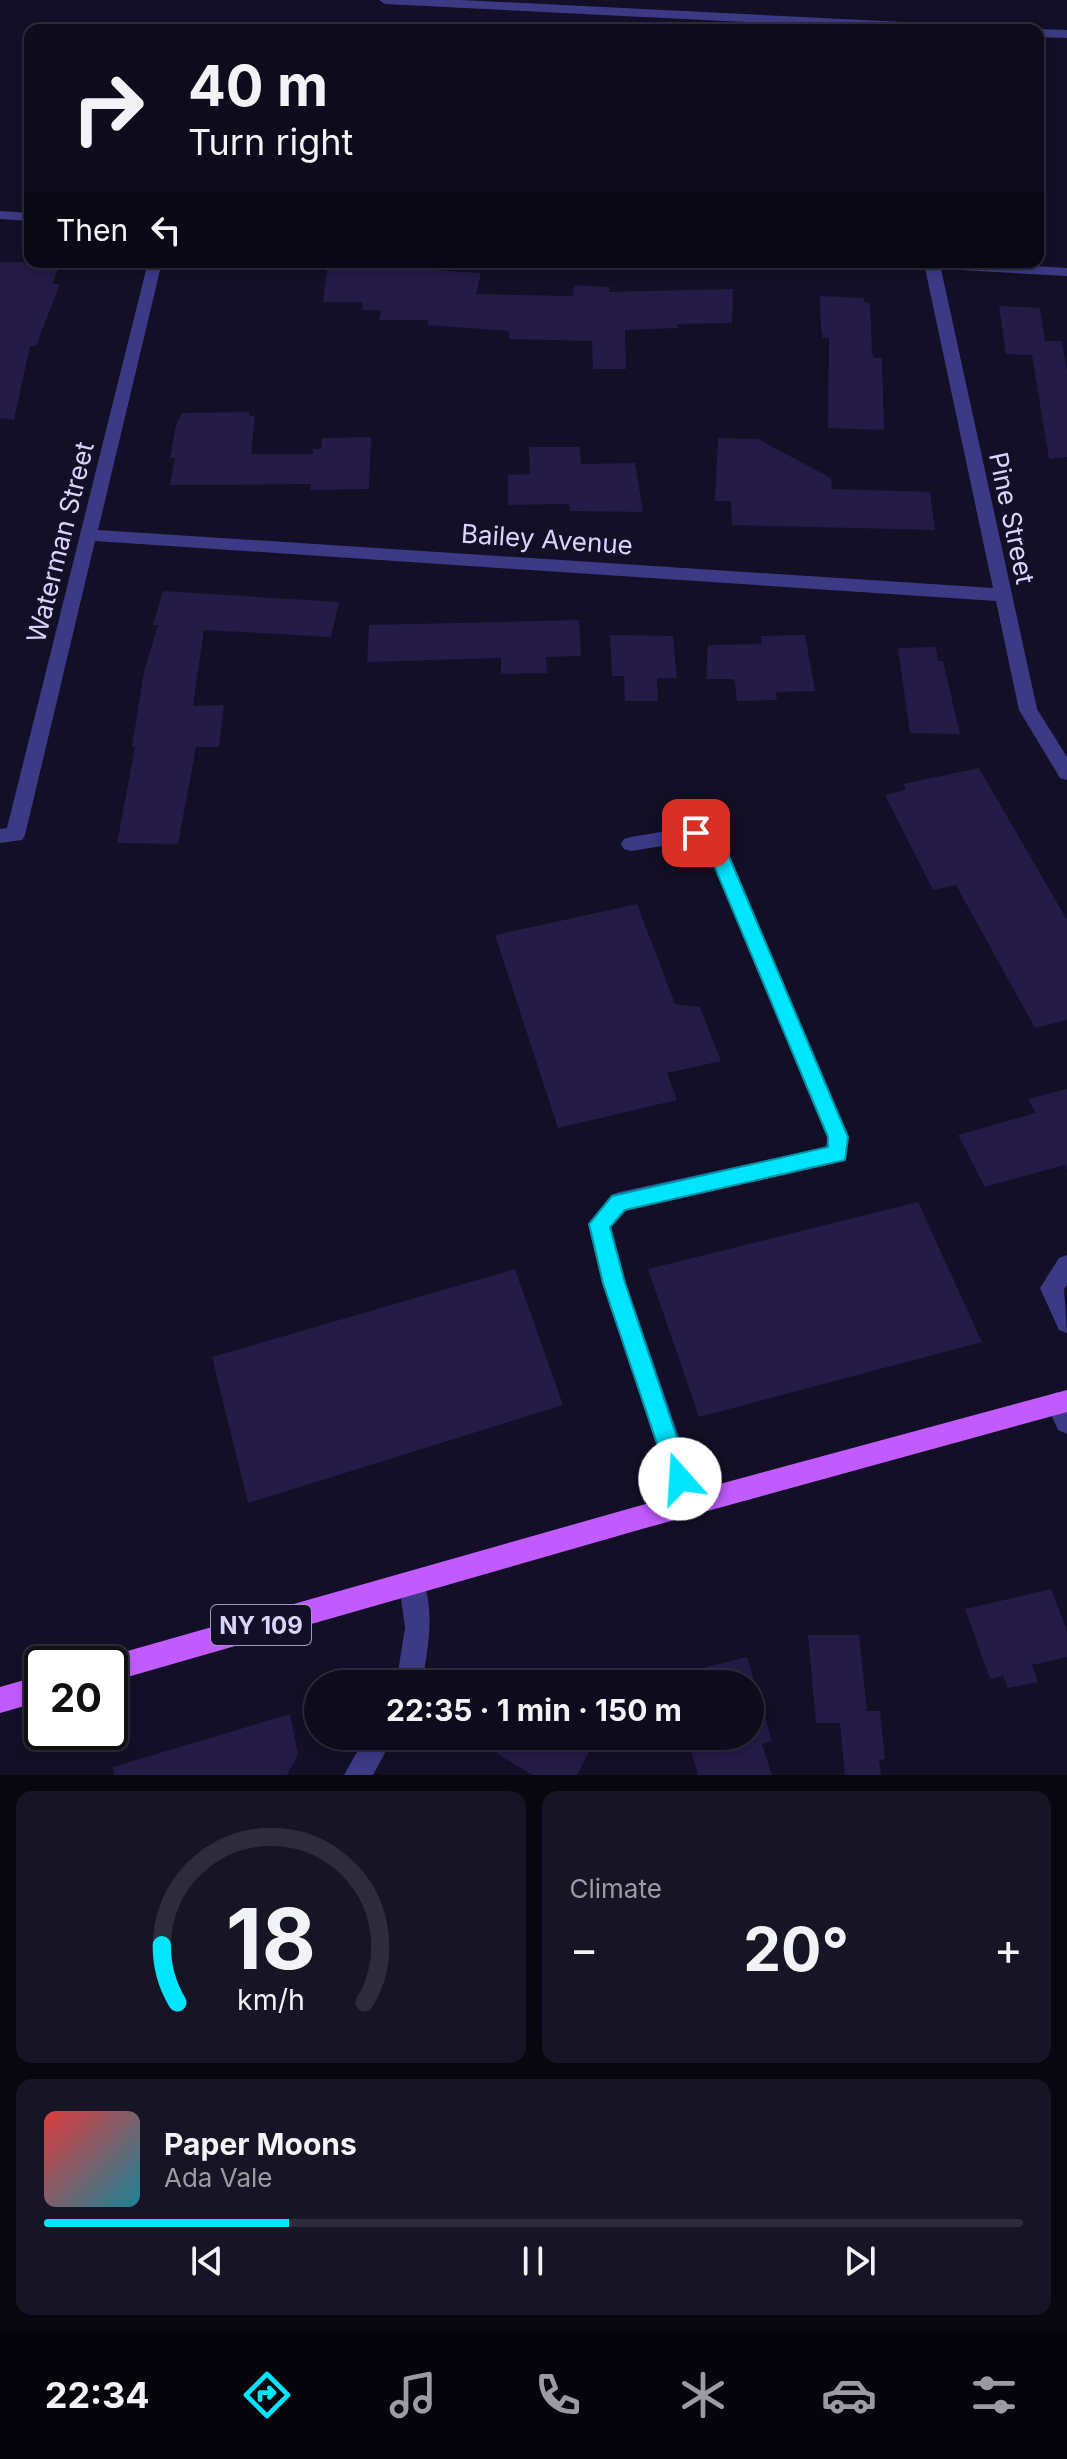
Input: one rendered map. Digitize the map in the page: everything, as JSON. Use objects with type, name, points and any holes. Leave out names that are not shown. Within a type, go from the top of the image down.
[{"type":"main road","name":"NY 109","points":[[128,1664],[689,1504],[1064,1409]]},
{"type":"main road","points":[[0,1700],[24,1693]]},
{"type":"street","points":[[385,0],[864,24]]},
{"type":"street","points":[[1044,33],[1067,34]]},
{"type":"street","points":[[0,215],[24,217]]},
{"type":"street","name":"Waterman Street","points":[[8,836],[89,535],[154,268]]},
{"type":"street","name":"Pine Street","points":[[933,268],[1028,710],[1067,773]]},
{"type":"street","points":[[1000,268],[1067,272]]},
{"type":"street","name":"Bailey Avenue","points":[[89,535],[1002,595]]},
{"type":"street","points":[[631,844],[696,833],[716,847],[838,1137],[837,1154],[619,1202],[599,1224],[614,1283],[689,1504]]},
{"type":"street","points":[[1067,1265],[1052,1288],[1067,1322]]},
{"type":"street","points":[[411,1670],[418,1628],[412,1584]]},
{"type":"street","points":[[358,1775],[373,1750]]},
{"type":"building","points":[[0,262],[24,262],[24,268],[59,268],[52,284],[60,284],[36,346],[30,346],[14,420],[0,418]]},
{"type":"building","points":[[402,268],[481,273],[476,294],[573,296],[574,285],[609,287],[609,292],[733,289],[732,323],[677,324],[678,328],[625,330],[626,369],[593,369],[592,341],[509,339],[509,331],[427,325],[428,320],[379,320],[381,310],[362,310],[363,302],[323,302],[327,270]]},
{"type":"building","points":[[820,296],[864,298],[864,302],[870,303],[872,354],[874,358],[882,358],[884,430],[828,428],[829,338],[823,338],[821,329]]},
{"type":"building","points":[[999,306],[1040,308],[1045,341],[1062,341],[1067,371],[1067,457],[1049,459],[1032,355],[1006,354]]},
{"type":"building","points":[[250,412],[249,416],[255,416],[251,454],[313,454],[313,449],[321,449],[322,438],[371,437],[369,489],[310,490],[311,484],[170,485],[175,458],[170,458],[176,425],[182,413]]},
{"type":"building","points":[[718,438],[758,439],[831,478],[832,489],[930,492],[935,530],[732,525],[731,501],[715,501]]},
{"type":"building","points":[[529,447],[580,447],[581,464],[635,463],[643,512],[570,511],[569,504],[508,505],[508,475],[530,474]]},
{"type":"building","points":[[163,591],[339,602],[331,637],[204,630],[193,706],[224,705],[219,747],[196,747],[178,844],[117,843],[135,747],[132,747],[144,671],[158,625],[153,625]]},
{"type":"building","points":[[579,620],[581,656],[546,657],[547,673],[501,674],[501,658],[367,662],[369,625]]},
{"type":"building","points":[[610,635],[673,636],[677,678],[657,678],[658,701],[625,701],[624,676],[612,676]]},
{"type":"building","points":[[805,635],[815,691],[776,692],[777,700],[737,701],[734,679],[706,679],[708,645],[762,644],[761,636]]},
{"type":"building","points":[[936,647],[938,661],[943,661],[960,734],[910,733],[898,648]]},
{"type":"building","points":[[979,768],[1067,920],[1067,1020],[1035,1028],[956,885],[933,890],[885,795],[906,790],[903,784]]},
{"type":"building","points":[[637,904],[675,1004],[700,1007],[721,1061],[667,1073],[677,1100],[558,1128],[495,935]]},
{"type":"building","points":[[1067,1089],[1067,1170],[1064,1165],[985,1187],[958,1135],[1036,1113],[1028,1099]]},
{"type":"building","points":[[918,1202],[982,1342],[699,1417],[648,1269]]},
{"type":"building","points":[[515,1269],[563,1405],[248,1503],[212,1357]]},
{"type":"building","points":[[1051,1589],[1067,1631],[1067,1657],[1032,1665],[1038,1682],[1008,1688],[1003,1676],[990,1679],[965,1609]]},
{"type":"building","points":[[808,1635],[859,1635],[867,1711],[880,1711],[885,1759],[879,1760],[881,1775],[845,1775],[840,1723],[816,1723]]},
{"type":"building","points":[[747,1657],[751,1670],[694,1670]]},
{"type":"building","points":[[290,1714],[298,1754],[287,1775],[114,1775],[113,1767]]},
{"type":"building","points":[[764,1714],[772,1741],[764,1743]]},
{"type":"building","points":[[499,1750],[590,1750],[577,1775],[533,1775],[497,1754]]},
{"type":"building","points":[[691,1750],[764,1750],[772,1775],[698,1775]]},
{"type":"route","points":[[680,1479],[614,1283],[599,1224],[619,1202],[837,1154],[838,1137],[716,847],[696,833]]}]
